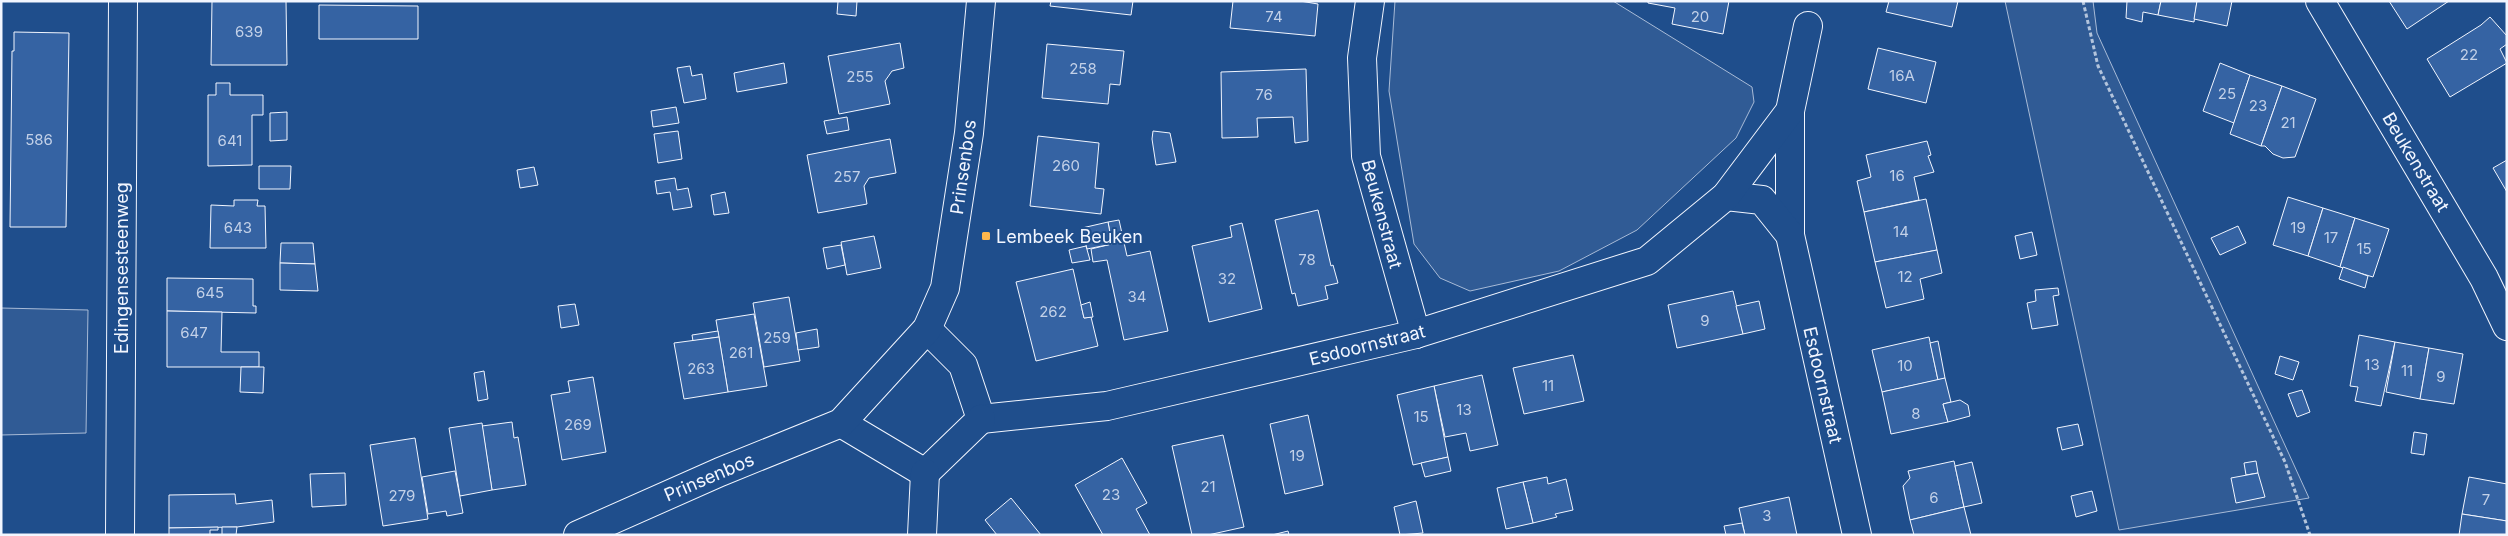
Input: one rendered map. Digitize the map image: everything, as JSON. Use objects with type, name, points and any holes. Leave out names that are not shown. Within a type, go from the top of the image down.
[{"type":"street","name":"Edingensesteenweg","points":[[120,535],[123,1]]},
{"type":"street","name":"Prinsenbos","points":[[578,535],[720,472],[841,423],[927,329],[945,288],[969,133],[981,1]]},
{"type":"street","name":"Beukenstraat","points":[[1370,1],[1362,58],[1366,156],[1416,334]]},
{"type":"street","name":"Beukenstraat","points":[[2320,1],[2484,278],[2507,326]]},
{"type":"street","name":"Esdoornstraat","points":[[1808,26],[1790,111],[1790,235],[1857,535]]},
{"type":"street","name":"Esdoornstraat","points":[[980,419],[1106,406],[1416,334],[1647,261],[1726,196],[1790,111]]},
{"type":"street","name":"Esdoornstraat","points":[[1726,196],[1762,200],[1790,235]]},
{"type":"street","points":[[922,535],[925,473],[980,419],[963,365],[927,329]]},
{"type":"street","points":[[841,423],[925,473]]},
{"type":"path","points":[[2083,1],[2098,66],[2285,462],[2310,535]]},
{"type":"shaded area","points":[[1395,1],[1613,1],[1752,87],[1754,102],[1736,138],[1637,230],[1559,271],[1470,291],[1440,278],[1414,244],[1389,91]]},
{"type":"shaded area","points":[[2005,1],[2093,1],[2097,33],[2309,498],[2119,530]]},
{"type":"shaded area","points":[[1,308],[88,310],[86,433],[1,435]]},
{"type":"building","points":[[212,1],[286,1],[287,65],[211,65]]},
{"type":"building","points":[[838,1],[857,1],[856,16],[837,14]]},
{"type":"building","points":[[1051,1],[1133,1],[1131,15],[1050,6]]},
{"type":"building","points":[[1233,1],[1300,1],[1318,4],[1315,36],[1230,28]]},
{"type":"building","points":[[1648,1],[1729,1],[1723,34],[1672,24],[1675,8],[1648,3]]},
{"type":"building","points":[[1889,1],[1958,1],[1952,27],[1886,12]]},
{"type":"building","points":[[2127,1],[2161,1],[2158,15],[2143,12],[2142,22],[2126,18]]},
{"type":"building","points":[[2161,1],[2197,1],[2194,22],[2158,15]]},
{"type":"building","points":[[2197,1],[2232,1],[2227,26],[2194,19]]},
{"type":"building","points":[[2389,1],[2449,1],[2407,29]]},
{"type":"building","points":[[319,5],[418,6],[418,39],[319,39]]},
{"type":"building","points":[[2490,17],[2507,36],[2507,44],[2500,49],[2507,63],[2450,97],[2427,59],[2481,25]]},
{"type":"building","points":[[14,32],[69,33],[66,227],[10,227],[12,51],[14,51]]},
{"type":"building","points":[[900,43],[904,68],[892,71],[885,81],[890,104],[839,114],[828,56]]},
{"type":"building","points":[[1047,44],[1124,51],[1120,85],[1110,84],[1108,104],[1042,98]]},
{"type":"building","points":[[1878,48],[1936,62],[1926,103],[1868,89]]},
{"type":"building","points":[[784,63],[787,83],[737,92],[734,73]]},
{"type":"building","points":[[2220,63],[2250,75],[2234,123],[2203,111]]},
{"type":"building","points":[[690,66],[692,76],[702,74],[706,99],[684,103],[677,68]]},
{"type":"building","points":[[1306,69],[1308,141],[1295,143],[1293,117],[1257,118],[1258,137],[1222,138],[1221,72]]},
{"type":"building","points":[[2250,75],[2282,86],[2261,146],[2230,134]]},
{"type":"building","points":[[216,83],[230,83],[230,95],[263,95],[263,115],[252,115],[252,165],[208,166],[208,95],[216,95]]},
{"type":"building","points":[[2282,86],[2316,99],[2295,157],[2283,158],[2273,154],[2265,146],[2261,146]]},
{"type":"building","points":[[676,107],[679,123],[653,127],[651,111]]},
{"type":"building","points":[[287,112],[287,140],[270,141],[270,113]]},
{"type":"building","points":[[847,117],[849,130],[827,134],[824,121]]},
{"type":"building","points":[[678,131],[682,159],[658,163],[654,134]]},
{"type":"building","points":[[1153,131],[1170,133],[1176,162],[1156,165],[1152,139]]},
{"type":"building","points":[[1038,136],[1099,143],[1095,188],[1104,189],[1101,214],[1030,206]]},
{"type":"building","points":[[890,139],[896,173],[869,178],[864,186],[867,204],[818,213],[807,155]]},
{"type":"building","points":[[1927,141],[1931,155],[1928,156],[1934,172],[1914,177],[1919,200],[1864,212],[1857,181],[1871,177],[1866,155]]},
{"type":"building","points":[[2507,160],[2507,192],[2493,168]]},
{"type":"building","points":[[259,166],[291,166],[290,189],[259,189]]},
{"type":"building","points":[[534,167],[538,185],[520,188],[517,170]]},
{"type":"building","points":[[675,178],[677,190],[688,188],[692,207],[673,210],[670,192],[657,194],[655,181]]},
{"type":"building","points":[[725,192],[729,213],[714,215],[711,195]]},
{"type":"building","points":[[2288,197],[2323,208],[2308,256],[2273,245]]},
{"type":"building","points":[[1926,199],[1937,250],[1875,262],[1864,212]]},
{"type":"building","points":[[234,200],[258,200],[257,206],[265,206],[266,248],[210,248],[211,205],[234,206]]},
{"type":"building","points":[[2323,208],[2355,218],[2340,267],[2308,256]]},
{"type":"building","points":[[1318,210],[1331,266],[1333,265],[1338,283],[1325,286],[1328,299],[1298,306],[1295,293],[1292,294],[1275,220]]},
{"type":"building","points":[[2355,218],[2389,229],[2373,277],[2340,267]]},
{"type":"building","points":[[1119,220],[1127,256],[1150,251],[1168,331],[1124,340],[1107,260],[1093,262],[1091,249],[1112,244],[1108,222]]},
{"type":"building","points":[[1108,222],[1112,244],[1087,249],[1082,228]]},
{"type":"building","points":[[1242,223],[1262,309],[1209,322],[1192,246],[1232,237],[1230,226]]},
{"type":"building","points":[[2238,226],[2246,243],[2220,255],[2211,238]]},
{"type":"building","points":[[2032,232],[2037,255],[2020,259],[2015,236]]},
{"type":"building","points":[[874,236],[881,268],[847,275],[841,242]]},
{"type":"building","points":[[281,243],[313,243],[315,264],[280,263]]},
{"type":"building","points":[[841,245],[845,265],[827,269],[823,248]]},
{"type":"building","points":[[1086,246],[1090,260],[1072,263],[1069,250]]},
{"type":"building","points":[[1937,250],[1942,273],[1920,279],[1924,299],[1886,308],[1875,262]]},
{"type":"building","points":[[280,263],[315,264],[318,291],[280,290]]},
{"type":"building","points":[[2343,267],[2368,276],[2365,288],[2339,279]]},
{"type":"building","points":[[1073,269],[1084,318],[1091,317],[1098,346],[1036,361],[1016,282]]},
{"type":"building","points":[[167,278],[253,279],[253,306],[256,306],[256,313],[167,311]]},
{"type":"building","points":[[2058,288],[2059,295],[2053,296],[2058,325],[2032,329],[2027,303],[2036,301],[2035,290]]},
{"type":"building","points":[[1733,291],[1743,334],[1677,348],[1668,305]]},
{"type":"building","points":[[789,297],[800,361],[764,367],[753,303]]},
{"type":"building","points":[[1759,301],[1765,329],[1743,334],[1736,306]]},
{"type":"building","points":[[1090,302],[1093,317],[1084,318],[1081,305]]},
{"type":"building","points":[[575,304],[579,325],[561,328],[558,306]]},
{"type":"building","points":[[167,311],[222,312],[221,352],[259,352],[259,367],[167,367]]},
{"type":"building","points":[[754,314],[767,386],[728,392],[716,320]]},
{"type":"building","points":[[817,329],[819,347],[798,350],[796,333]]},
{"type":"building","points":[[718,331],[719,337],[693,341],[692,335]]},
{"type":"building","points":[[2359,335],[2395,342],[2381,406],[2355,401],[2358,387],[2350,386]]},
{"type":"building","points":[[719,337],[728,392],[684,399],[674,343]]},
{"type":"building","points":[[1929,337],[1938,380],[1882,392],[1872,350]]},
{"type":"building","points":[[1938,341],[1945,378],[1938,380],[1930,343]]},
{"type":"building","points":[[2395,342],[2429,348],[2420,399],[2386,392]]},
{"type":"building","points":[[2429,348],[2463,354],[2454,404],[2420,399]]},
{"type":"building","points":[[1573,355],[1584,401],[1524,414],[1513,368]]},
{"type":"building","points":[[2280,356],[2299,362],[2293,380],[2275,374]]},
{"type":"building","points":[[241,367],[264,367],[263,393],[240,392]]},
{"type":"building","points":[[484,371],[488,399],[478,401],[474,373]]},
{"type":"building","points":[[1482,375],[1498,445],[1470,451],[1466,433],[1445,437],[1434,386]]},
{"type":"building","points":[[593,377],[606,452],[562,460],[551,395],[570,392],[568,381]]},
{"type":"building","points":[[1945,378],[1951,402],[1943,404],[1948,422],[1891,434],[1882,392]]},
{"type":"building","points":[[1434,386],[1448,457],[1413,465],[1397,395]]},
{"type":"building","points":[[2302,390],[2310,412],[2297,417],[2288,394]]},
{"type":"building","points":[[1960,400],[1968,405],[1970,416],[1948,422],[1943,404]]},
{"type":"building","points":[[1308,415],[1323,485],[1285,494],[1270,424]]},
{"type":"building","points":[[512,422],[514,438],[518,437],[526,485],[492,490],[482,426]]},
{"type":"building","points":[[482,423],[492,490],[460,496],[449,428]]},
{"type":"building","points":[[2078,424],[2083,445],[2062,450],[2057,428]]},
{"type":"building","points":[[2414,432],[2427,434],[2424,455],[2411,453]]},
{"type":"building","points":[[1223,435],[1244,527],[1208,535],[1192,535],[1172,446]]},
{"type":"building","points":[[415,438],[428,519],[383,526],[370,445]]},
{"type":"building","points":[[1448,457],[1451,471],[1425,477],[1421,463]]},
{"type":"building","points":[[1122,458],[1147,503],[1136,509],[1150,535],[1103,535],[1075,485]]},
{"type":"building","points":[[1954,461],[1964,507],[1910,520],[1903,486],[1910,478],[1908,471]]},
{"type":"building","points":[[2256,461],[2258,473],[2246,475],[2244,463]]},
{"type":"building","points":[[1972,462],[1982,503],[1964,507],[1955,466]]},
{"type":"building","points":[[455,471],[463,513],[447,516],[446,511],[428,514],[422,477]]},
{"type":"building","points":[[345,473],[346,505],[312,507],[310,474]]},
{"type":"building","points":[[2258,473],[2265,497],[2236,503],[2231,478]]},
{"type":"building","points":[[1547,477],[1548,484],[1566,479],[1573,510],[1555,514],[1557,517],[1533,523],[1523,482]]},
{"type":"building","points":[[2469,477],[2507,484],[2507,521],[2462,514]]},
{"type":"building","points":[[1523,482],[1533,523],[1506,529],[1497,488]]},
{"type":"building","points":[[2092,491],[2097,511],[2076,517],[2071,496]]},
{"type":"building","points":[[235,494],[236,504],[272,500],[274,522],[237,527],[169,528],[169,495]]},
{"type":"building","points":[[1789,497],[1797,535],[1745,535],[1739,508]]},
{"type":"building","points":[[1011,498],[1041,535],[997,535],[985,520]]},
{"type":"building","points":[[1416,501],[1423,533],[1400,535],[1394,507]]},
{"type":"building","points":[[1964,507],[1971,535],[1914,535],[1910,520]]},
{"type":"building","points":[[2462,514],[2507,521],[2507,535],[2459,535]]},
{"type":"building","points":[[1742,523],[1745,535],[1726,535],[1724,526]]},
{"type":"building","points":[[218,527],[218,530],[210,530],[210,535],[169,535],[169,528]]},
{"type":"building","points":[[222,527],[237,527],[236,535],[222,535]]},
{"type":"building","points":[[1288,531],[1289,535],[1272,535]]},
{"type":"place","name":"Lembeek Beuken","points":[[986,236]]}]
